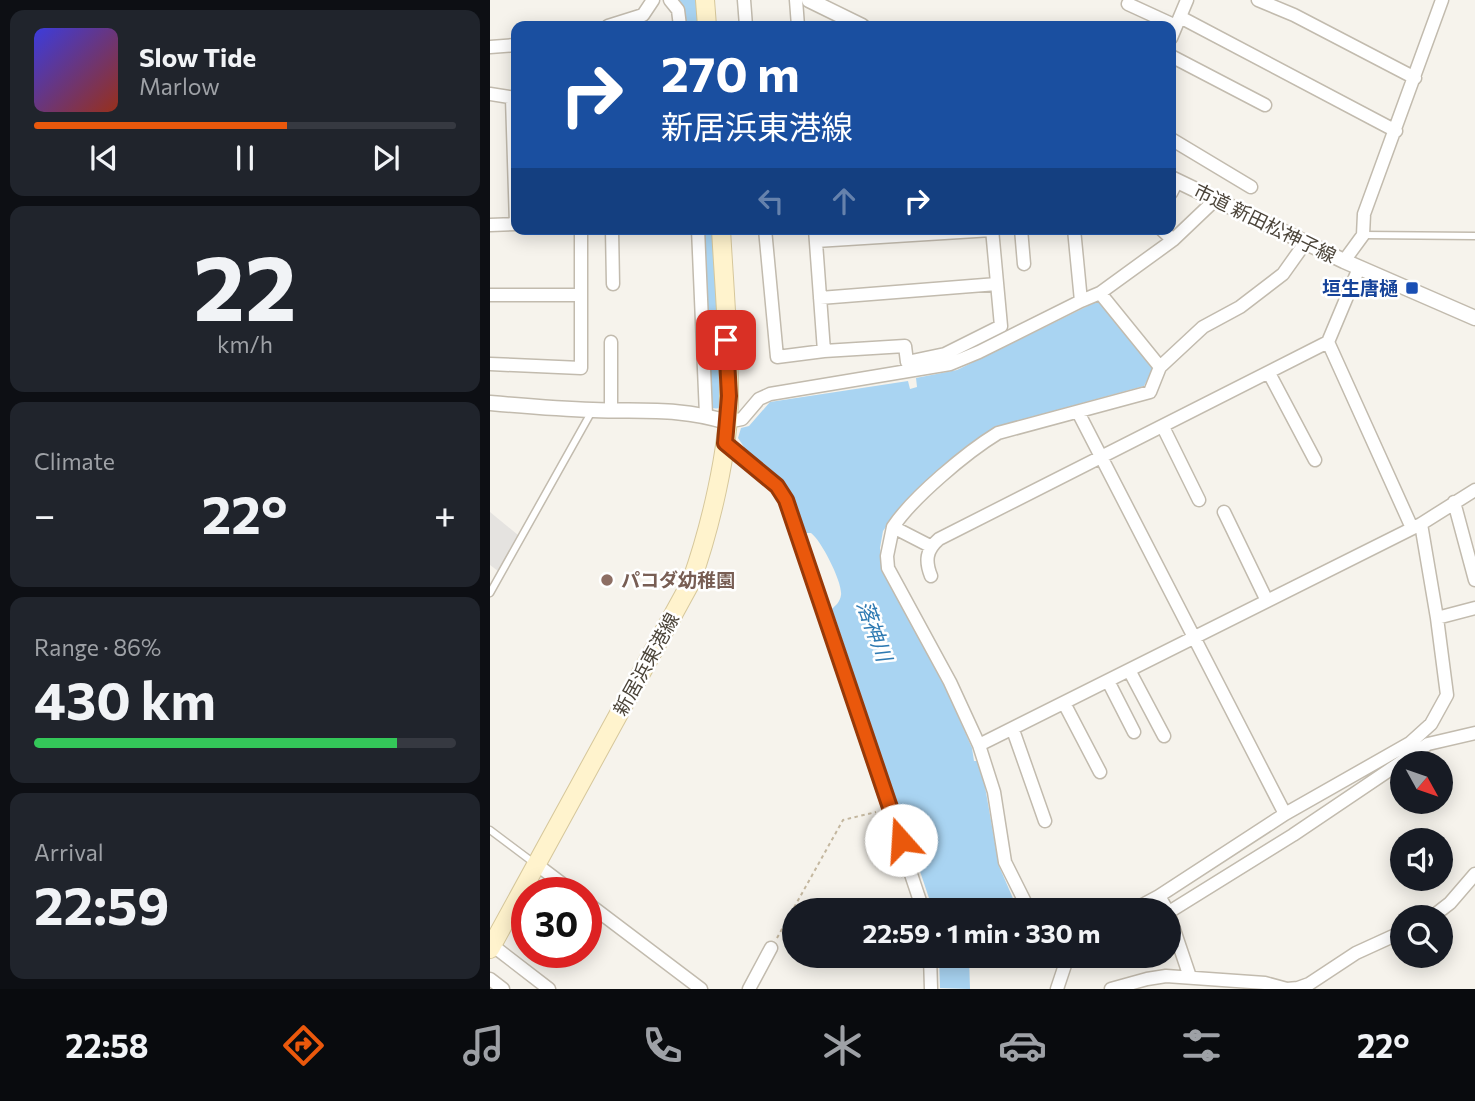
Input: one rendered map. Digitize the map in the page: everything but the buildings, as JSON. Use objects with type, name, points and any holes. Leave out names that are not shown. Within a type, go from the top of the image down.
[{"type":"main road","points":[[705,0],[707,21]]},
{"type":"main road","name":"新居浜東港線","points":[[491,947],[691,582],[700,556],[725,443],[729,396],[721,235]]},
{"type":"street","points":[[623,21],[643,15],[653,0]]},
{"type":"street","points":[[670,0],[678,10],[679,21]]},
{"type":"street","points":[[744,0],[746,21]]},
{"type":"street","points":[[796,0],[798,21]]},
{"type":"street","points":[[809,0],[852,21]]},
{"type":"street","points":[[1187,0],[1176,27],[1396,131]]},
{"type":"street","points":[[1258,0],[1294,15],[1415,78]]},
{"type":"street","points":[[1344,261],[1363,235],[1364,214],[1442,0]]},
{"type":"street","points":[[1128,4],[1163,21]]},
{"type":"street","points":[[490,47],[511,46]]},
{"type":"street","points":[[1176,60],[1265,105]]},
{"type":"street","points":[[490,94],[511,98]]},
{"type":"street","points":[[1176,142],[1251,187]]},
{"type":"street","name":"市道 新田松神子線","points":[[1176,185],[1475,318]]},
{"type":"street","points":[[490,403],[592,410],[650,409],[706,415],[727,422],[742,419],[759,399],[770,394],[950,364],[1100,293],[1173,240],[1214,201]]},
{"type":"street","points":[[490,225],[511,224]]},
{"type":"street","points":[[490,364],[581,368],[581,235]]},
{"type":"street","points":[[612,235],[612,284]]},
{"type":"street","points":[[698,235],[706,415]]},
{"type":"street","points":[[766,235],[777,357],[905,346],[907,362],[945,354],[1001,326],[992,235]]},
{"type":"street","points":[[816,235],[824,351]]},
{"type":"street","points":[[1022,235],[1024,264]]},
{"type":"street","points":[[1075,235],[1081,301]]},
{"type":"street","points":[[1168,235],[1173,240]]},
{"type":"street","points":[[1023,898],[1005,862],[993,792],[979,746],[950,682],[888,568],[889,542],[893,527],[910,507],[967,455],[998,433],[1150,392],[1160,367],[1203,327],[1240,307],[1283,274],[1305,243]]},
{"type":"street","points":[[931,576],[926,565],[930,546],[939,539],[1328,342],[1359,268]]},
{"type":"street","points":[[820,298],[997,284]]},
{"type":"street","points":[[1100,293],[1160,367]]},
{"type":"street","points":[[490,295],[581,295]]},
{"type":"street","points":[[611,342],[611,410]]},
{"type":"street","points":[[1155,898],[1285,814],[1410,743],[1432,724],[1447,695],[1437,618],[1417,526],[1328,342]]},
{"type":"street","points":[[1269,373],[1315,460]]},
{"type":"street","points":[[1078,412],[1285,814]]},
{"type":"street","points":[[1163,427],[1199,500]]},
{"type":"street","points":[[725,443],[777,486],[786,500],[919,898]]},
{"type":"street","points":[[979,746],[1417,526],[1475,490]]},
{"type":"street","points":[[1454,502],[1475,580]]},
{"type":"street","points":[[1224,512],[1267,600]]},
{"type":"street","points":[[893,527],[930,546]]},
{"type":"street","points":[[1437,618],[1475,608]]},
{"type":"street","points":[[1129,670],[1164,736]]},
{"type":"street","points":[[1108,681],[1134,732]]},
{"type":"street","points":[[1064,703],[1100,772]]},
{"type":"street","points":[[1013,730],[1045,821]]},
{"type":"street","points":[[1181,904],[1293,835],[1428,744],[1475,733]]},
{"type":"street","points":[[536,864],[553,877]]},
{"type":"street","points":[[1447,905],[1475,874]]},
{"type":"street","points":[[602,914],[701,989]]},
{"type":"street","points":[[1111,989],[1166,976],[1298,988],[1309,984],[1356,953],[1390,937]]},
{"type":"street","points":[[491,947],[550,989]]},
{"type":"street","points":[[748,989],[771,948]]},
{"type":"street","points":[[1181,950],[1190,977]]},
{"type":"street","points":[[930,968],[931,989]]},
{"type":"street","points":[[1055,989],[1064,968]]},
{"type":"street","points":[[490,979],[503,989]]},
{"type":"lane","points":[[1363,235],[1475,236]]},
{"type":"lane","points":[[490,593],[592,410]]},
{"type":"lane","points":[[490,830],[536,864]]},
{"type":"path","points":[[771,948],[843,820],[880,811]]},
{"type":"shaded area","points":[[490,512],[518,535],[498,571],[490,565]]},
{"type":"water","points":[[1098,301],[1153,369],[1144,386],[999,426],[962,452],[898,510],[883,531],[880,548],[883,573],[944,684],[972,748],[974,761],[977,761],[984,781],[999,866],[1013,898],[929,898],[832,609],[841,595],[835,572],[815,537],[806,533],[788,487],[746,450],[738,438],[741,428],[749,426],[770,402],[908,381],[910,389],[917,387],[916,378],[957,370]]},
{"type":"water","points":[[939,968],[969,968],[970,989],[940,988]]},
{"type":"waterway","name":"落神川","points":[[685,0],[688,3],[690,21]]},
{"type":"waterway","name":"落神川","points":[[709,235],[716,399]]},
{"type":"place","name":"垣生唐樋","points":[[1412,288]]},
{"type":"place","name":"パコダ幼稚園","points":[[607,580]]},
{"type":"route","points":[[726,340],[729,396],[725,443],[777,486],[786,500],[901,840]]}]
